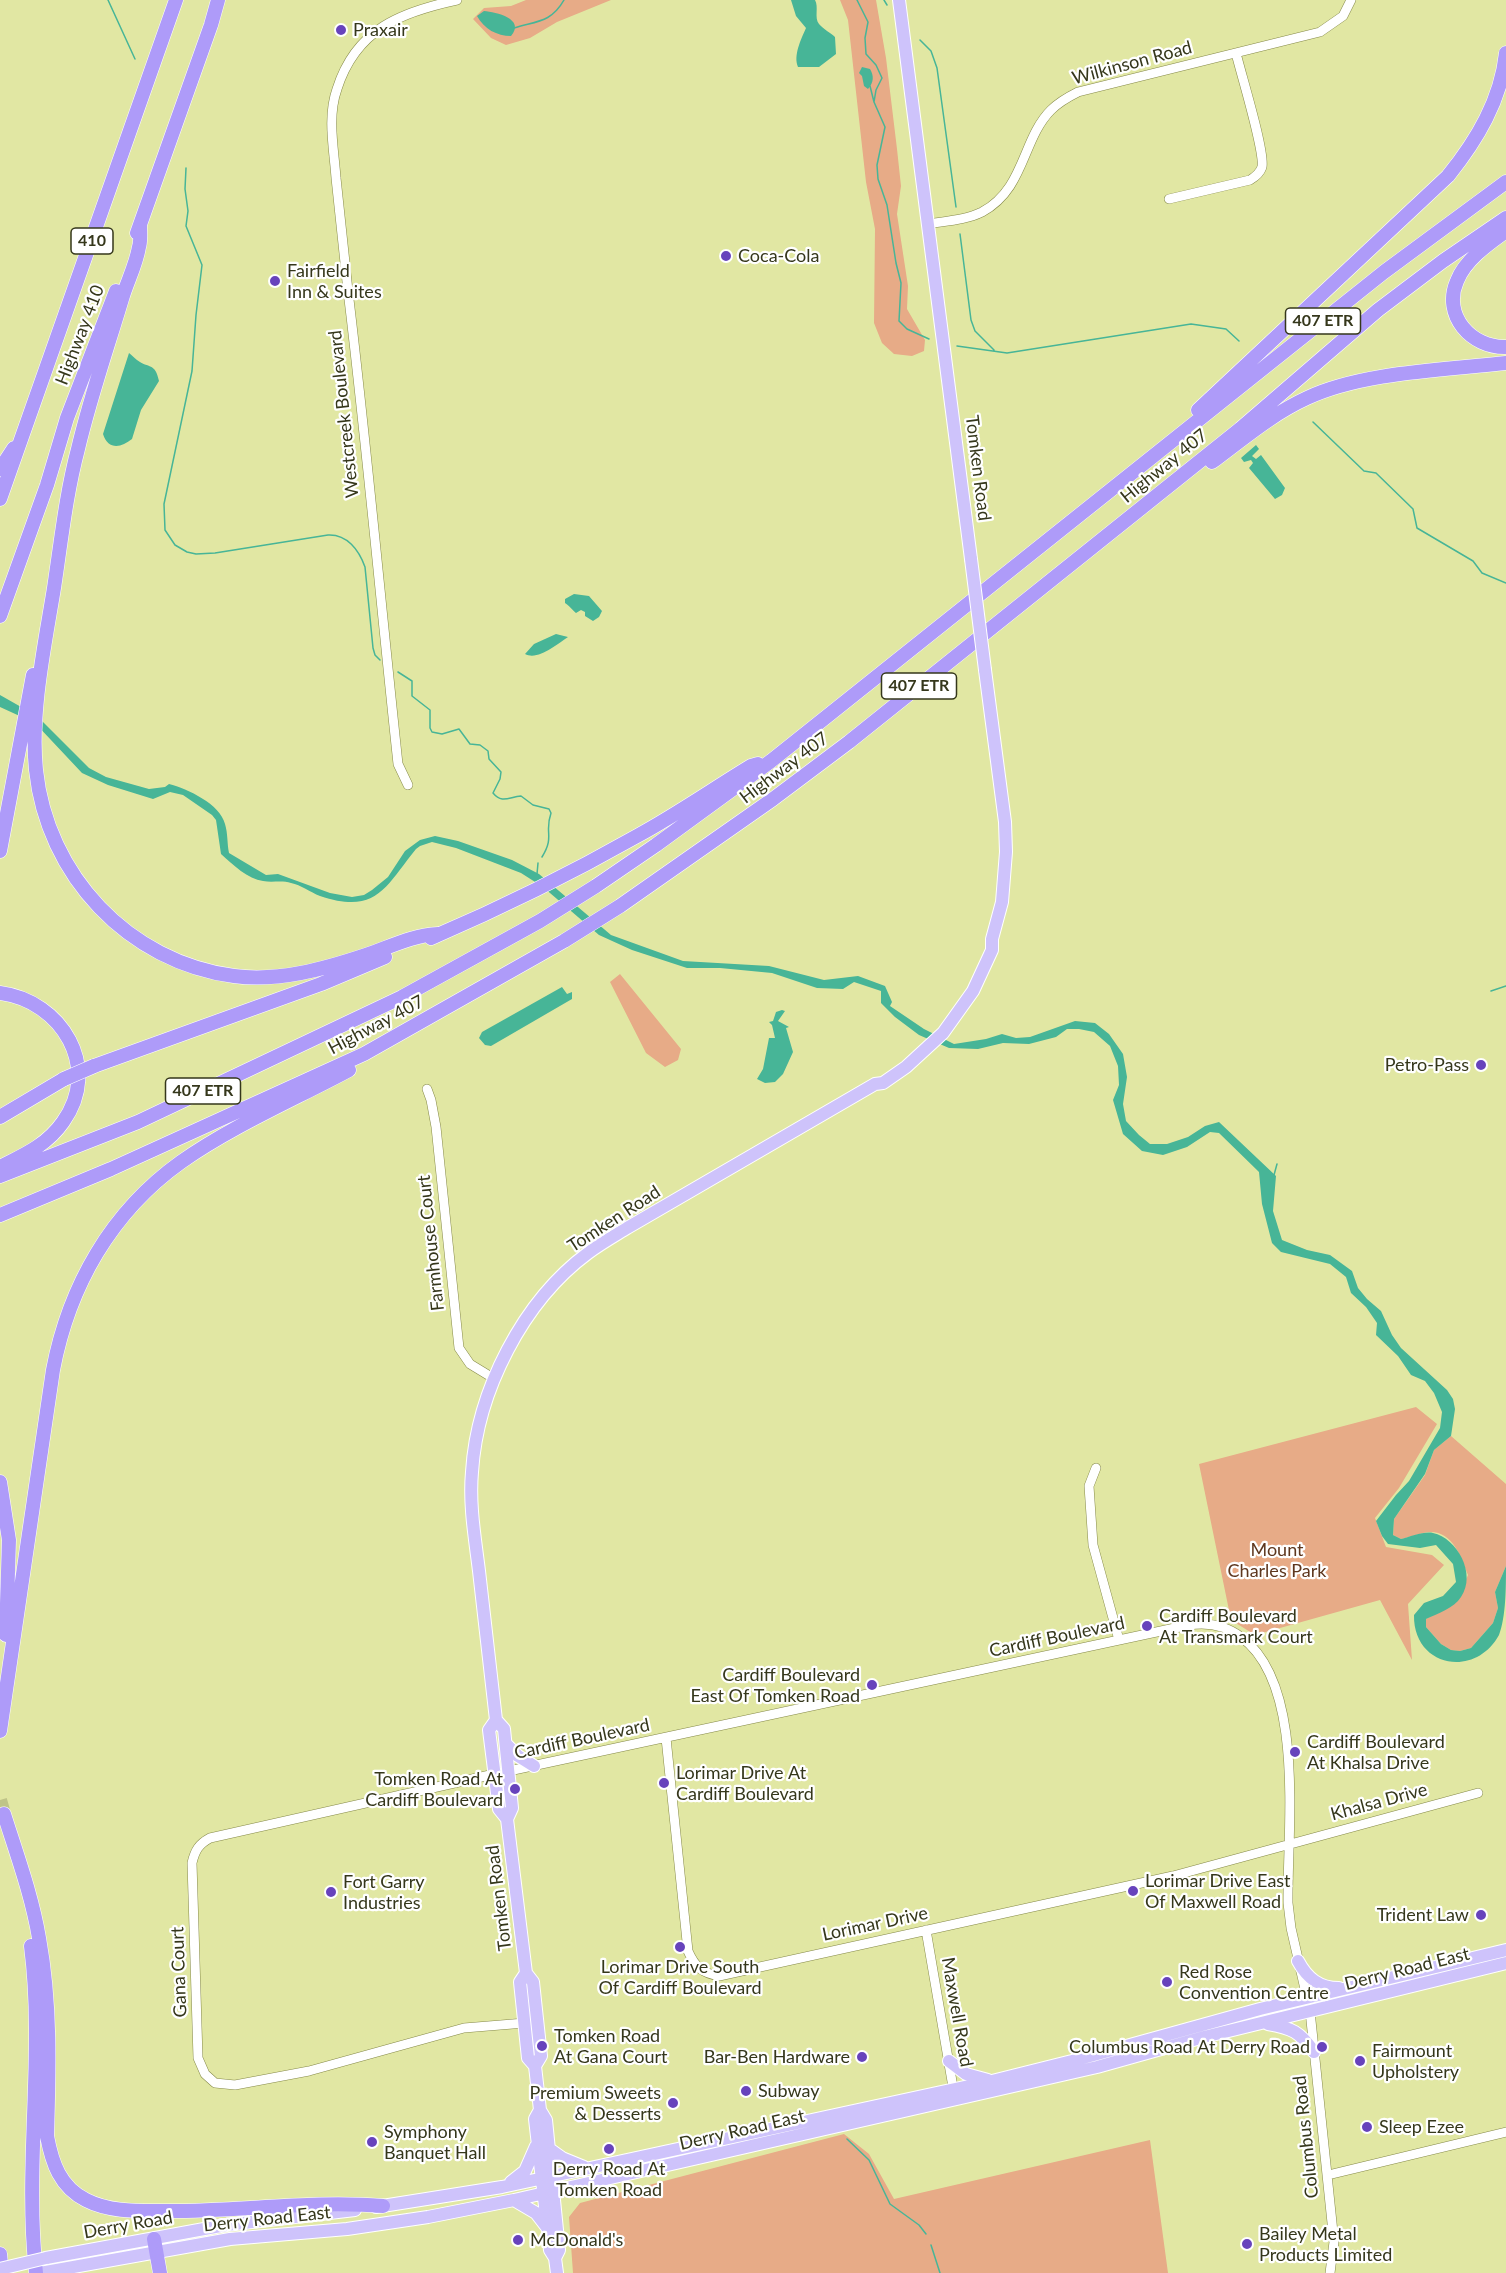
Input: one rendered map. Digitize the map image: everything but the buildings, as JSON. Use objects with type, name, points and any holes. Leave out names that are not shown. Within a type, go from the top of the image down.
[{"type":"highway","name":"Highway 410","points":[[0,499],[176,0]]},
{"type":"highway","name":"Highway 410","points":[[0,616],[47,485],[68,418],[140,226],[218,0]]},
{"type":"highway","points":[[1142,463],[1244,364],[1448,176],[1474,142],[1483,126],[1499,86],[1506,53]]},
{"type":"highway","name":"Highway 407","points":[[0,1176],[149,1117],[402,997],[540,921],[596,886],[771,761],[1384,272],[1506,182]]},
{"type":"highway","name":"Highway 407","points":[[0,1215],[111,1169],[364,1054],[564,941],[620,906],[728,831],[849,742],[1240,429],[1378,310],[1443,261],[1506,218]]},
{"type":"highway","points":[[0,851],[21,738],[34,695],[77,450],[124,292],[140,247],[140,226]]},
{"type":"highway","points":[[1506,231],[1490,243],[1464,269],[1456,282],[1453,296],[1455,313],[1466,332],[1482,343],[1506,346]]},
{"type":"highway","points":[[1147,503],[1179,487],[1275,416],[1310,397],[1342,385],[1372,379],[1506,363]]},
{"type":"highway","points":[[0,469],[22,436]]},
{"type":"highway","points":[[34,695],[38,786],[55,845],[76,881],[99,908],[142,943],[194,967],[231,976],[268,977],[337,965],[423,935],[438,934]]},
{"type":"highway","points":[[0,1117],[64,1079],[94,1065],[321,984],[514,899],[638,835],[751,766],[771,761]]},
{"type":"highway","points":[[0,993],[29,1000],[52,1016],[74,1048],[78,1078],[76,1096],[70,1110],[55,1132],[35,1149],[0,1167]]},
{"type":"highway","points":[[0,1731],[57,1348],[72,1301],[95,1254],[131,1206],[181,1162],[207,1145],[354,1067],[364,1054]]},
{"type":"highway","points":[[0,1482],[9,1540],[4,1674],[6,1691]]},
{"type":"highway","points":[[4,1814],[36,1919],[44,1967],[49,2049],[47,2136],[56,2170],[70,2189],[95,2204],[136,2211],[203,2211],[353,2204],[382,2206]]},
{"type":"highway","points":[[16,1855],[33,1955],[36,2008],[33,2246],[41,2272]]},
{"type":"highway","points":[[155,2246],[160,2273]]},
{"type":"highway","points":[[0,2254],[1,2271]]},
{"type":"main road","name":"Tomken Road","points":[[557,2273],[546,2227],[547,2192],[543,2145],[535,2119],[540,2110],[536,2066],[541,2056],[531,2022],[533,1982],[526,1973],[507,1819],[512,1808],[506,1744],[504,1729],[496,1720],[472,1500],[472,1471],[484,1407],[493,1378],[524,1322],[552,1287],[587,1253],[876,1084],[879,1077],[920,1050],[945,1024],[968,985],[985,948],[992,939],[1002,902],[1006,852],[1005,822],[899,0]]},
{"type":"main road","name":"Tomken Road","points":[[496,1720],[489,1730],[499,1809],[507,1819]]},
{"type":"main road","points":[[506,1744],[518,1756],[534,1766]]},
{"type":"main road","name":"Derry Road East","points":[[429,2199],[502,2187],[584,2168],[1097,2067],[1260,2023],[1346,1988],[1506,1950]]},
{"type":"main road","points":[[1298,1961],[1304,1972],[1314,1982],[1328,1988],[1346,1988]]},
{"type":"main road","name":"Derry Road East","points":[[41,2272],[155,2246],[347,2229],[428,2217],[514,2200],[954,2094],[992,2081],[1260,2009],[1309,2005],[1506,1963]]},
{"type":"main road","points":[[1260,2023],[1293,2030],[1304,2038],[1314,2052]]},
{"type":"main road","points":[[949,2061],[966,2074],[992,2081]]},
{"type":"main road","points":[[502,2187],[517,2179],[525,2171],[543,2145],[562,2158],[584,2168]]},
{"type":"main road","points":[[556,2213],[576,2186]]},
{"type":"main road","name":"Tomken Road","points":[[547,2192],[556,2213],[559,2250],[555,2258]]},
{"type":"main road","name":"Derry Road","points":[[1,2271],[46,2258],[155,2246],[226,2225],[429,2199]]},
{"type":"main road","points":[[514,2200],[536,2213],[546,2227]]},
{"type":"street","name":"Westcreek Boulevard","points":[[408,785],[398,764],[343,251],[332,134],[333,103],[337,87],[354,54],[380,27],[398,17],[426,7],[457,0]]},
{"type":"street","name":"Wilkinson Road","points":[[928,224],[980,213],[999,200],[1015,178],[1046,116],[1068,97],[1078,92],[1320,32],[1343,16],[1351,0]]},
{"type":"street","points":[[1169,199],[1250,180],[1262,168],[1259,144],[1236,53]]},
{"type":"street","name":"Farmhouse Court","points":[[427,1089],[436,1127],[459,1348],[470,1364],[493,1378]]},
{"type":"street","points":[[1096,1468],[1089,1486],[1093,1545],[1119,1641]]},
{"type":"street","name":"Cardiff Boulevard","points":[[508,1771],[1206,1623],[1230,1630],[1243,1638],[1267,1665],[1274,1682],[1288,1743],[1288,1903],[1298,1961],[1309,2005]]},
{"type":"street","name":"Lorimar Drive","points":[[666,1738],[688,1951],[696,1967],[704,1973],[719,1976],[1170,1876],[1288,1844]]},
{"type":"street","name":"Gana Court","points":[[508,1771],[210,1838],[202,1843],[194,1852],[192,1863],[198,2058],[205,2074],[215,2083],[235,2085],[309,2071],[464,2028],[531,2022]]},
{"type":"street","name":"Khalsa Drive","points":[[1288,1844],[1478,1793]]},
{"type":"street","name":"Maxwell Road","points":[[926,1930],[954,2094]]},
{"type":"street","name":"Columbus Road","points":[[1309,2005],[1334,2242],[1330,2273]]},
{"type":"street","points":[[1328,2175],[1506,2132]]},
{"type":"green space","points":[[526,0],[611,0],[557,22],[530,38],[506,45],[491,38],[473,19],[484,8],[511,6]]},
{"type":"green space","points":[[840,0],[876,0],[886,58],[901,186],[897,214],[908,286],[907,309],[925,340],[924,351],[912,356],[894,354],[882,343],[874,323],[875,229],[866,182],[848,20]]},
{"type":"green space","points":[[620,974],[681,1049],[678,1060],[665,1067],[646,1053],[610,982]]},
{"type":"green space","name":"Mount Charles Park","points":[[1416,1407],[1437,1424],[1399,1488],[1375,1518],[1386,1547],[1432,1555],[1444,1565],[1408,1604],[1412,1660],[1380,1600],[1255,1635],[1231,1620],[1199,1464]]},
{"type":"green space","points":[[1451,1436],[1506,1484],[1506,1566],[1495,1592],[1498,1608],[1493,1623],[1471,1648],[1460,1651],[1451,1650],[1441,1644],[1426,1627],[1426,1619],[1457,1601],[1468,1575],[1455,1546],[1450,1540],[1437,1533],[1429,1532],[1401,1539],[1393,1535],[1394,1519],[1425,1475],[1434,1450]]},
{"type":"green space","points":[[844,2134],[869,2154],[894,2199],[1150,2140],[1168,2273],[573,2273],[569,2217],[580,2203]]},
{"type":"water","points":[[791,0],[815,0],[819,24],[835,37],[836,54],[819,67],[798,67],[797,53],[806,28],[796,16]]},
{"type":"water","points":[[484,11],[502,15],[512,21],[515,30],[511,36],[496,33],[483,25],[477,16]]},
{"type":"water","points":[[862,67],[870,69],[872,74],[873,79],[868,89],[864,86],[859,73]]},
{"type":"water","points":[[129,353],[141,363],[153,368],[159,381],[141,410],[132,439],[115,446],[108,443],[103,434]]},
{"type":"water","points":[[1256,445],[1259,449],[1252,456],[1256,459],[1261,455],[1285,488],[1282,495],[1275,499],[1249,468],[1253,463],[1251,460],[1244,462],[1241,458]]},
{"type":"water","points":[[574,594],[589,596],[602,611],[599,617],[593,621],[585,616],[585,612],[581,610],[576,613],[565,603],[565,599]]},
{"type":"water","points":[[556,634],[568,637],[541,654],[530,656],[525,654],[534,644]]},
{"type":"water","points":[[0,695],[37,716],[89,768],[106,777],[149,789],[165,787],[169,784],[202,798],[222,817],[226,828],[229,853],[266,875],[278,874],[330,893],[352,897],[364,895],[388,877],[405,851],[420,840],[435,836],[458,841],[512,860],[539,874],[611,935],[683,961],[769,966],[824,980],[858,976],[885,986],[892,1002],[890,1006],[924,1029],[954,1044],[1002,1034],[1016,1038],[1030,1037],[1075,1021],[1095,1023],[1109,1034],[1123,1054],[1127,1077],[1123,1104],[1126,1121],[1139,1135],[1150,1144],[1167,1144],[1219,1122],[1276,1176],[1273,1211],[1282,1240],[1307,1250],[1330,1255],[1352,1271],[1358,1288],[1381,1311],[1401,1348],[1447,1390],[1453,1399],[1455,1409],[1451,1436],[1434,1450],[1425,1474],[1394,1519],[1393,1535],[1401,1539],[1421,1533],[1442,1536],[1457,1549],[1462,1558],[1467,1578],[1461,1597],[1450,1607],[1426,1619],[1426,1627],[1441,1644],[1451,1650],[1460,1651],[1471,1648],[1493,1623],[1498,1608],[1495,1592],[1506,1566],[1506,1592],[1499,1635],[1488,1649],[1475,1658],[1461,1662],[1447,1661],[1434,1656],[1423,1646],[1416,1633],[1414,1615],[1424,1603],[1443,1596],[1456,1582],[1453,1564],[1436,1545],[1420,1548],[1388,1544],[1376,1521],[1409,1481],[1440,1428],[1442,1412],[1434,1393],[1425,1381],[1411,1375],[1398,1356],[1376,1335],[1377,1323],[1366,1307],[1351,1293],[1346,1277],[1330,1264],[1281,1252],[1272,1243],[1262,1204],[1259,1172],[1219,1133],[1210,1132],[1187,1147],[1163,1155],[1142,1151],[1123,1134],[1113,1100],[1119,1085],[1118,1066],[1110,1046],[1094,1032],[1067,1029],[1056,1037],[1029,1044],[1003,1043],[978,1049],[949,1048],[919,1035],[895,1017],[881,1003],[881,991],[854,982],[843,989],[817,988],[772,973],[720,968],[687,968],[632,950],[599,935],[543,887],[521,873],[456,848],[432,842],[416,849],[378,894],[355,902],[320,896],[291,883],[257,880],[241,871],[221,854],[216,820],[212,815],[183,795],[170,792],[153,799],[108,785],[82,773],[35,723],[0,707]]},
{"type":"water","points":[[562,987],[567,994],[572,992],[572,999],[491,1046],[485,1045],[479,1038],[482,1032]]},
{"type":"water","points":[[785,1011],[778,1021],[789,1027],[786,1028],[793,1052],[783,1074],[775,1082],[765,1083],[757,1079],[763,1069],[769,1038],[775,1038],[769,1022],[773,1021],[776,1012]]},
{"type":"waterway","points":[[108,0],[135,59]]},
{"type":"waterway","points":[[514,28],[548,17],[559,8],[564,0]]},
{"type":"waterway","points":[[857,0],[868,22],[865,38],[866,54],[876,65],[882,78],[876,90],[874,102],[885,127],[877,165],[878,179],[887,205],[901,283],[899,321],[907,329],[929,339]]},
{"type":"waterway","points":[[884,0],[887,5]]},
{"type":"waterway","points":[[920,40],[931,51],[937,68],[956,207]]},
{"type":"waterway","points":[[870,86],[874,102]]},
{"type":"waterway","points":[[186,168],[185,189],[188,211],[186,226],[202,265],[192,371],[164,504],[165,530],[175,545],[196,554],[328,535],[335,535],[346,540],[356,549],[365,567],[373,648],[380,660]]},
{"type":"waterway","points":[[960,234],[971,320],[975,331],[994,350]]},
{"type":"waterway","points":[[957,346],[1007,353],[1191,324],[1226,329],[1239,341]]},
{"type":"waterway","points":[[1313,422],[1364,471],[1376,473],[1413,509],[1417,528],[1473,561],[1482,573],[1506,583]]},
{"type":"waterway","points":[[398,672],[412,681],[412,696],[430,710],[432,732],[442,734],[459,729],[470,744],[480,745],[488,751],[489,759],[501,772],[493,793],[496,796],[503,799],[521,796],[533,805],[549,809],[551,813],[548,825],[549,839],[542,857]]},
{"type":"waterway","points":[[537,874],[538,863]]},
{"type":"waterway","points":[[1491,991],[1506,986]]},
{"type":"waterway","points":[[1274,1175],[1277,1164]]},
{"type":"waterway","points":[[847,2139],[869,2160],[890,2204],[919,2225],[926,2234]]},
{"type":"waterway","points":[[931,2245],[940,2273]]},
{"type":"tunnel","points":[[0,1800],[4,1814]]},
{"type":"place","name":"Praxair","points":[[341,30]]},
{"type":"place","name":"Coca-Cola","points":[[726,256]]},
{"type":"place","name":"Fairfield Inn & Suites","points":[[275,281]]},
{"type":"place","name":"Petro-Pass","points":[[1481,1065]]},
{"type":"place","name":"Cardiff Boulevard At Transmark Court","points":[[1147,1626]]},
{"type":"place","name":"Cardiff Boulevard East Of Tomken Road","points":[[872,1685]]},
{"type":"place","name":"Cardiff Boulevard At Khalsa Drive","points":[[1295,1752]]},
{"type":"place","name":"Lorimar Drive At Cardiff Boulevard","points":[[664,1783]]},
{"type":"place","name":"Tomken Road At Cardiff Boulevard","points":[[515,1789]]},
{"type":"place","name":"Lorimar Drive East Of Maxwell Road","points":[[1133,1891]]},
{"type":"place","name":"Fort Garry Industries","points":[[331,1892]]},
{"type":"place","name":"Trident Law","points":[[1481,1915]]},
{"type":"place","name":"Lorimar Drive South Of Cardiff Boulevard","points":[[680,1947]]},
{"type":"place","name":"Red Rose Convention Centre","points":[[1167,1982]]},
{"type":"place","name":"Tomken Road At Gana Court","points":[[542,2046]]},
{"type":"place","name":"Columbus Road At Derry Road","points":[[1322,2047]]},
{"type":"place","name":"Bar-Ben Hardware","points":[[862,2057]]},
{"type":"place","name":"Fairmount Upholstery","points":[[1360,2061]]},
{"type":"place","name":"Subway","points":[[746,2091]]},
{"type":"place","name":"Premium Sweets & Desserts","points":[[673,2103]]},
{"type":"place","name":"Sleep Ezee","points":[[1367,2127]]},
{"type":"place","name":"Symphony Banquet Hall","points":[[372,2142]]},
{"type":"place","name":"Derry Road At Tomken Road","points":[[609,2149]]},
{"type":"place","name":"McDonald's","points":[[518,2240]]},
{"type":"place","name":"Bailey Metal Products Limited","points":[[1247,2244]]}]
